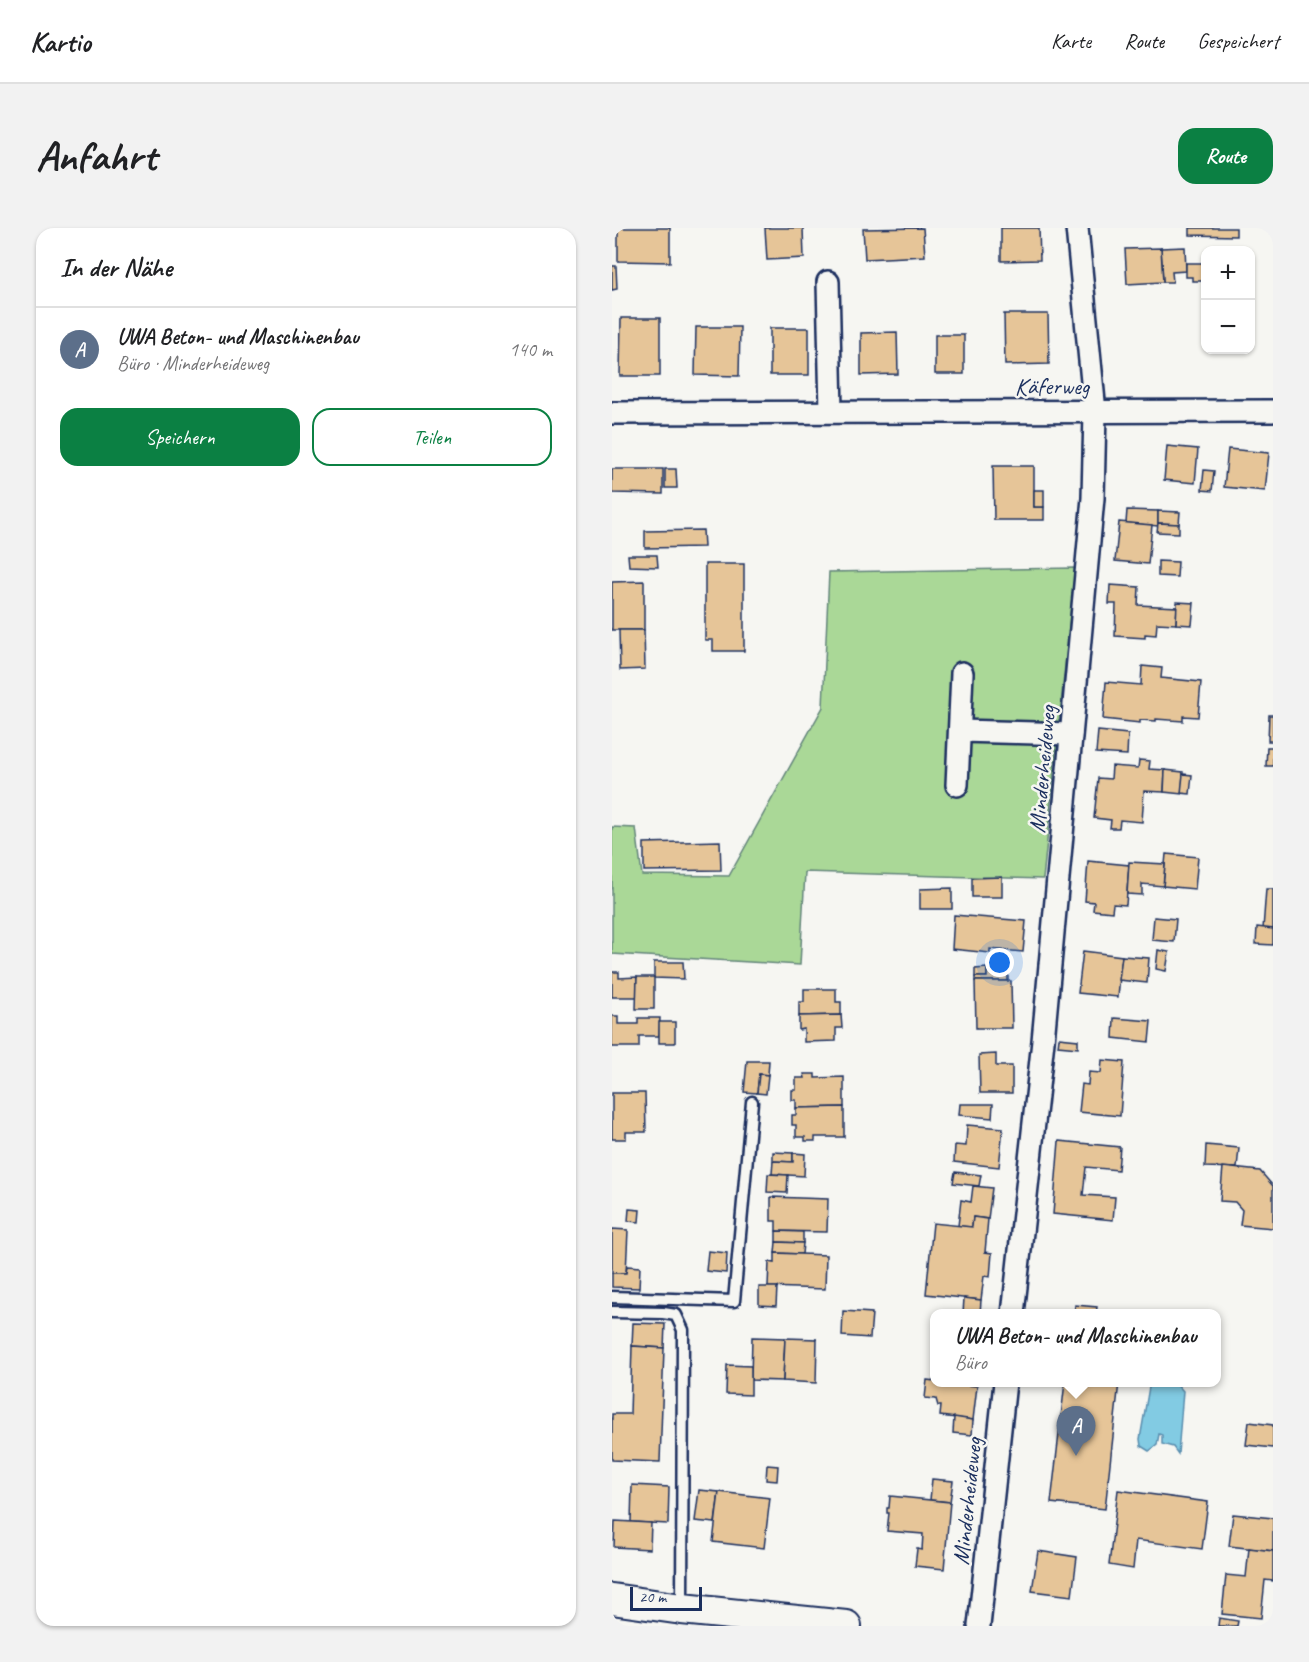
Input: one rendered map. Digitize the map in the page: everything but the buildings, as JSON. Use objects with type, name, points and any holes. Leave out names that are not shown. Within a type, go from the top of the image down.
[{"type":"street","name":"Minderheideweg","points":[[1014,1309],[1043,1041],[1093,498],[1095,412],[1077,228]]},
{"type":"street","points":[[828,282],[831,411]]},
{"type":"street","name":"Käferweg","points":[[612,413],[1273,411]]},
{"type":"street","points":[[957,785],[962,673]]},
{"type":"street","points":[[960,731],[1071,734]]},
{"type":"street","name":"Minderheideweg","points":[[979,1626],[1005,1387]]},
{"type":"street","points":[[612,1599],[682,1609],[846,1626]]},
{"type":"lane","points":[[612,1297],[734,1301],[752,1102]]},
{"type":"lane","points":[[612,1312],[676,1315],[683,1330],[682,1609]]},
{"type":"green space","points":[[1075,568],[1043,879],[805,872],[800,965],[612,954],[612,827],[636,828],[642,875],[729,876],[823,707],[829,572]]},
{"type":"water","points":[[1149,1387],[1180,1387],[1183,1391],[1178,1454],[1173,1447],[1162,1444],[1162,1435],[1159,1434],[1157,1445],[1149,1451],[1141,1446],[1140,1439]]},
{"type":"place","name":"UWA Beton- und Maschinenbau","points":[[1076,1456]]}]
